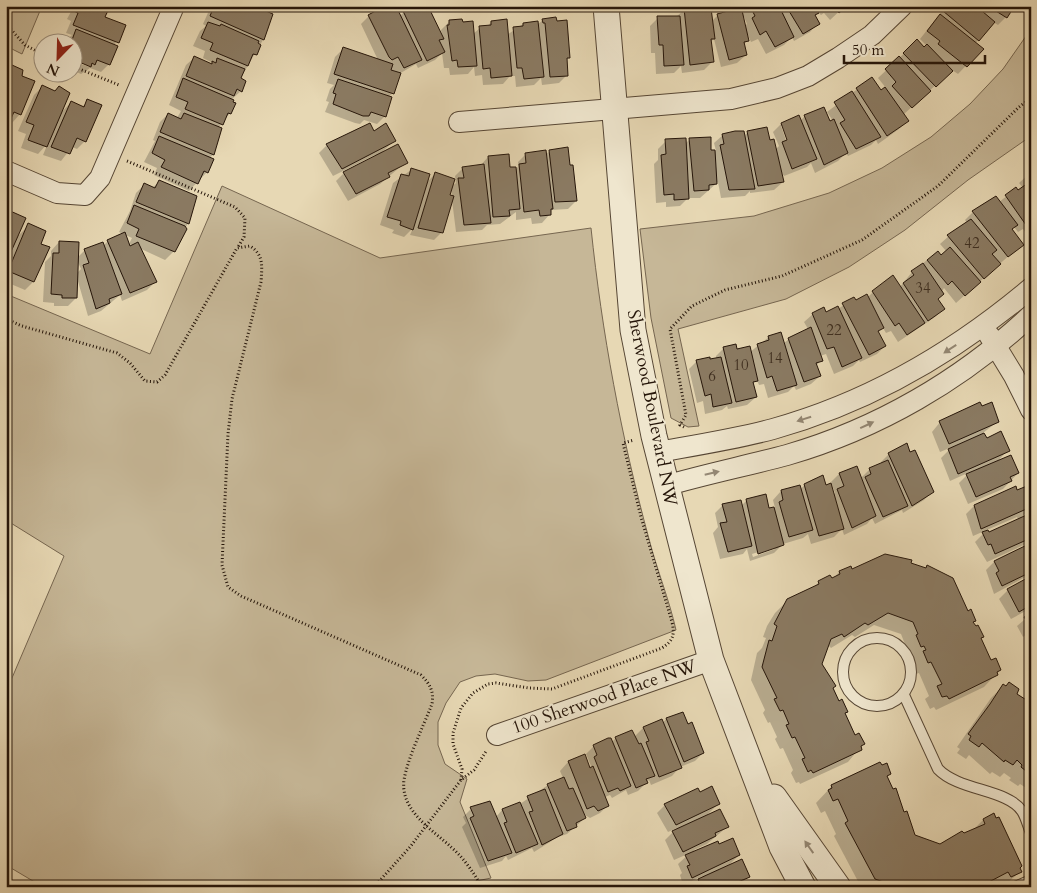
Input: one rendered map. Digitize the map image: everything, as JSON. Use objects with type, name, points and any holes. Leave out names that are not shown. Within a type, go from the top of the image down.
[{"type":"street","points":[[6,171],[56,192],[85,195],[100,178],[174,6]]},
{"type":"street","name":"Sherwood Boulevard NW","points":[[606,6],[613,109],[633,330],[658,452],[711,660],[782,847],[803,887]]},
{"type":"street","points":[[459,122],[731,100],[776,88],[808,76],[872,35],[902,6]]},
{"type":"street","points":[[658,452],[773,429],[842,406],[913,372],[983,327],[1031,288]]},
{"type":"street","points":[[666,486],[788,455],[853,431],[916,400],[970,365],[1031,314]]},
{"type":"street","points":[[983,327],[1014,376],[1031,410]]},
{"type":"street","name":"100 Sherwood Place NW","points":[[497,735],[711,660]]},
{"type":"street","name":"Sherwood Boulevard NW","points":[[753,768],[838,887]]},
{"type":"lane","points":[[878,637],[893,641],[905,651],[911,665],[911,681],[904,694],[891,704],[876,707],[861,703],[849,693],[843,679],[843,664],[850,650],[863,640],[878,637]]},
{"type":"lane","points":[[904,694],[938,769],[947,778],[1012,802],[1022,811],[1031,833]]},
{"type":"lane","points":[[1015,887],[1031,880]]},
{"type":"path","points":[[6,24],[25,45],[32,49]]},
{"type":"path","points":[[82,70],[136,92]]},
{"type":"path","points":[[685,429],[680,425],[686,415],[670,329],[692,306],[724,290],[782,276],[862,240],[938,186],[1019,107],[1031,98]]},
{"type":"path","points":[[6,319],[22,326],[117,353],[130,363],[145,380],[157,382],[165,375],[244,236],[246,218],[234,207],[110,155]]},
{"type":"path","points":[[237,248],[250,246],[259,251],[263,263],[256,308],[232,399],[228,434],[222,565],[228,586],[241,596],[421,675],[429,683],[433,694],[432,704],[404,781],[406,796],[426,826],[452,848],[471,869],[482,887]]},
{"type":"path","points":[[461,780],[462,769],[453,744],[453,733],[460,708],[473,692],[488,684],[496,683],[528,688],[552,689],[662,648],[671,642],[674,633],[672,622],[641,518],[622,443]]},
{"type":"path","points":[[374,887],[426,826],[461,780],[474,770],[497,735]]},
{"type":"shaded area","points":[[6,6],[42,6],[22,54],[6,46]]},
{"type":"shaded area","points":[[1031,29],[1031,136],[968,180],[905,230],[849,267],[786,299],[678,329],[699,426],[688,427],[671,418],[651,318],[640,229],[754,216],[829,193],[882,168],[931,137],[970,104],[1003,69]]},
{"type":"shaded area","points":[[222,186],[380,258],[591,228],[607,345],[621,423],[649,539],[676,630],[546,680],[528,681],[495,674],[476,676],[460,682],[446,703],[438,722],[438,745],[445,764],[467,779],[460,802],[491,878],[448,887],[43,887],[6,865],[6,692],[64,556],[6,520],[6,294],[150,354]]},
{"type":"building","points":[[76,6],[109,8],[105,17],[126,25],[119,43],[73,25],[78,13],[74,11]]},
{"type":"building","points":[[214,6],[254,6],[273,14],[264,40],[210,16]]},
{"type":"building","points":[[385,6],[396,6],[422,60],[404,68],[398,57],[392,60],[389,57],[368,15]]},
{"type":"building","points":[[413,6],[428,6],[444,39],[439,40],[445,52],[427,61],[403,11]]},
{"type":"building","points":[[698,6],[698,10],[711,8],[715,39],[711,39],[714,62],[690,65],[684,8]]},
{"type":"building","points":[[741,6],[749,41],[744,42],[747,55],[729,60],[717,14],[728,11],[728,8]]},
{"type":"building","points":[[750,6],[779,6],[794,37],[775,47],[766,31],[760,35],[752,18],[755,16]]},
{"type":"building","points":[[786,6],[815,6],[819,13],[815,15],[820,24],[803,34]]},
{"type":"building","points":[[833,6],[847,6],[839,13]]},
{"type":"building","points":[[946,6],[976,6],[995,22],[979,41],[943,11]]},
{"type":"building","points":[[988,6],[1013,6],[1014,7],[1007,18]]},
{"type":"building","points":[[940,14],[984,49],[967,67],[938,44],[940,41],[927,31]]},
{"type":"building","points":[[657,16],[680,16],[684,65],[664,66],[663,45],[659,45]]},
{"type":"building","points":[[556,17],[557,21],[567,20],[570,58],[567,58],[568,76],[550,77],[545,23],[543,23],[542,19]]},
{"type":"building","points":[[462,19],[463,22],[473,21],[477,66],[458,67],[457,60],[452,61],[447,25],[449,25],[449,20]]},
{"type":"building","points":[[507,19],[512,76],[491,78],[490,68],[483,69],[479,26],[491,25],[491,21]]},
{"type":"building","points":[[538,21],[544,77],[524,79],[522,68],[517,68],[513,27],[523,26],[523,23]]},
{"type":"building","points":[[208,22],[220,26],[221,24],[259,41],[258,43],[261,45],[257,55],[253,54],[248,66],[210,50],[213,43],[201,38]]},
{"type":"building","points":[[76,29],[118,46],[110,65],[97,60],[95,65],[92,63],[91,67],[82,63],[82,32],[75,32]]},
{"type":"building","points":[[917,39],[924,47],[927,44],[953,71],[936,87],[903,53]]},
{"type":"building","points":[[343,47],[393,64],[391,70],[401,73],[394,94],[334,74]]},
{"type":"building","points":[[194,56],[212,64],[212,61],[216,63],[217,58],[245,69],[241,78],[246,81],[242,92],[237,89],[234,96],[186,76]]},
{"type":"building","points":[[899,56],[931,91],[912,108],[892,86],[896,82],[885,69]]},
{"type":"building","points":[[12,65],[23,70],[22,76],[35,82],[21,115],[14,112],[6,129],[6,77]]},
{"type":"building","points":[[872,77],[881,90],[885,87],[909,121],[887,136],[856,88]]},
{"type":"building","points":[[183,78],[234,100],[233,102],[236,103],[231,114],[228,113],[223,125],[185,109],[188,102],[176,97]]},
{"type":"building","points":[[338,79],[392,97],[386,117],[371,112],[369,116],[363,116],[333,104],[336,94],[333,93]]},
{"type":"building","points":[[42,85],[55,91],[59,86],[70,93],[47,147],[28,140],[34,125],[26,122]]},
{"type":"building","points":[[852,91],[881,137],[856,149],[840,123],[845,120],[834,102]]},
{"type":"building","points":[[87,99],[102,105],[86,142],[77,138],[70,154],[51,147],[71,101],[84,107]]},
{"type":"building","points":[[824,107],[830,121],[834,119],[848,153],[824,165],[804,115]]},
{"type":"building","points":[[168,113],[181,119],[184,113],[222,128],[214,155],[160,132]]},
{"type":"building","points":[[799,115],[817,159],[792,169],[782,142],[787,140],[781,123]]},
{"type":"building","points":[[370,123],[374,131],[386,123],[396,141],[342,169],[326,144]]},
{"type":"building","points":[[767,127],[770,140],[774,139],[784,182],[758,186],[747,131]]},
{"type":"building","points":[[744,131],[755,189],[729,190],[720,145],[724,144],[722,134]]},
{"type":"building","points":[[159,136],[214,159],[208,173],[204,171],[198,184],[161,167],[165,160],[152,153]]},
{"type":"building","points":[[711,137],[711,150],[715,150],[717,184],[709,185],[709,190],[694,191],[689,138]]},
{"type":"building","points":[[686,138],[689,199],[674,200],[674,194],[664,195],[661,155],[666,154],[665,139]]},
{"type":"building","points":[[398,144],[408,163],[388,173],[390,177],[356,194],[343,172]]},
{"type":"building","points":[[568,147],[570,165],[573,165],[577,201],[555,202],[549,150]]},
{"type":"building","points":[[546,150],[553,209],[551,209],[551,215],[540,216],[539,210],[524,212],[519,164],[526,163],[525,153]]},
{"type":"building","points":[[509,154],[510,167],[516,167],[520,209],[509,210],[510,216],[493,217],[488,156]]},
{"type":"building","points":[[484,164],[491,223],[464,225],[458,178],[464,178],[462,167]]},
{"type":"building","points":[[411,168],[430,174],[413,230],[400,225],[401,221],[387,217],[401,174],[409,176]]},
{"type":"building","points":[[435,172],[455,179],[450,195],[454,196],[443,233],[418,228]]},
{"type":"building","points":[[159,180],[197,196],[189,224],[136,202],[144,183],[155,188]]},
{"type":"building","points":[[1028,183],[1031,187],[1031,222],[1026,225],[1005,195],[1016,187],[1018,190]]},
{"type":"building","points":[[996,196],[1018,225],[1012,229],[1024,245],[1008,257],[972,211]]},
{"type":"building","points":[[134,205],[185,226],[187,229],[175,252],[136,236],[139,229],[127,223]]},
{"type":"building","points":[[8,210],[26,218],[6,263],[6,213]]},
{"type":"building","points":[[971,219],[997,250],[992,254],[1001,264],[984,279],[947,235]]},
{"type":"building","points":[[28,223],[46,231],[41,244],[50,247],[34,282],[8,271]]},
{"type":"building","points":[[125,232],[130,246],[138,242],[157,282],[130,293],[107,240]]},
{"type":"building","points":[[59,241],[79,242],[77,298],[62,298],[62,295],[51,294],[53,253],[59,253]]},
{"type":"building","points":[[103,242],[122,294],[109,299],[110,303],[96,309],[83,265],[89,263],[84,249]]},
{"type":"building","points":[[950,247],[981,282],[965,296],[952,281],[948,285],[927,260],[938,251],[941,255]]},
{"type":"building","points":[[923,263],[944,294],[938,299],[945,309],[928,321],[903,283],[914,275],[911,271]]},
{"type":"building","points":[[893,275],[925,323],[907,335],[899,323],[895,326],[872,291]]},
{"type":"building","points":[[867,294],[884,328],[878,331],[886,346],[869,355],[842,303],[854,297],[856,300]]},
{"type":"building","points":[[838,306],[862,358],[842,367],[834,347],[827,349],[812,313],[824,307],[826,312]]},
{"type":"building","points":[[811,327],[823,361],[816,363],[821,376],[804,382],[788,338]]},
{"type":"building","points":[[781,332],[797,385],[777,391],[772,376],[767,378],[757,344],[769,340],[768,336]]},
{"type":"building","points":[[736,344],[737,349],[750,346],[758,381],[753,382],[757,397],[736,402],[723,347]]},
{"type":"building","points":[[710,357],[710,359],[721,357],[732,403],[713,407],[711,394],[705,396],[696,360]]},
{"type":"building","points":[[980,402],[982,406],[992,402],[999,422],[949,444],[939,421]]},
{"type":"building","points":[[1001,431],[1010,451],[958,474],[948,449],[984,433],[987,438]]},
{"type":"building","points":[[907,443],[910,452],[915,450],[934,492],[912,506],[888,453]]},
{"type":"building","points":[[1011,455],[1019,473],[1010,477],[1012,481],[976,497],[966,474]]},
{"type":"building","points":[[888,460],[908,506],[883,517],[865,477],[871,474],[869,468]]},
{"type":"building","points":[[857,466],[876,516],[852,528],[837,489],[844,486],[839,473]]},
{"type":"building","points":[[823,475],[826,485],[831,483],[844,529],[819,536],[804,484]]},
{"type":"building","points":[[800,485],[813,530],[789,537],[779,502],[783,500],[781,490]]},
{"type":"building","points":[[1016,486],[1017,490],[1027,486],[1031,494],[1031,507],[981,529],[974,505]]},
{"type":"building","points":[[766,494],[769,508],[774,507],[784,545],[758,554],[746,499]]},
{"type":"building","points":[[741,500],[752,546],[728,552],[720,523],[727,522],[722,504]]},
{"type":"building","points":[[1031,513],[1031,538],[995,554],[991,544],[988,545],[982,532],[988,530],[989,532]]},
{"type":"building","points":[[1031,543],[1031,572],[1002,586],[996,573],[999,571],[994,561]]},
{"type":"building","points":[[885,554],[912,560],[911,563],[926,568],[927,565],[953,578],[968,611],[971,609],[976,621],[973,622],[976,626],[978,625],[984,637],[981,638],[991,660],[996,658],[1001,670],[997,672],[998,675],[949,699],[947,696],[942,697],[937,686],[942,684],[931,662],[928,663],[923,651],[926,650],[924,646],[921,647],[913,622],[888,613],[868,625],[865,623],[844,637],[842,634],[831,639],[822,664],[836,686],[833,688],[839,701],[842,699],[848,712],[845,713],[855,735],[859,733],[865,744],[861,746],[862,750],[813,773],[811,770],[808,772],[802,759],[805,758],[795,737],[792,738],[786,725],[789,724],[783,710],[780,711],[774,699],[777,698],[762,667],[769,640],[772,641],[777,626],[774,624],[787,599],[819,584],[818,581],[830,575],[832,578],[840,574],[839,571],[851,566],[852,569]]},
{"type":"building","points":[[1031,576],[1031,605],[1019,612],[1007,589]]},
{"type":"building","points":[[1031,613],[1031,628],[1024,617]]},
{"type":"building","points":[[1009,682],[1019,689],[1017,694],[1028,701],[1031,700],[1031,775],[1021,767],[1022,765],[1017,760],[1013,765],[1005,760],[1004,762],[982,743],[979,747],[969,740],[971,736],[968,734],[1003,684],[1006,686]]},
{"type":"building","points":[[683,712],[688,724],[692,722],[704,753],[684,762],[666,718]]},
{"type":"building","points":[[662,719],[682,768],[659,777],[646,742],[649,741],[643,727]]},
{"type":"building","points":[[632,730],[639,744],[641,743],[655,776],[646,779],[648,783],[636,788],[615,737]]},
{"type":"building","points":[[611,738],[631,786],[620,791],[618,788],[608,792],[594,757],[597,755],[593,745]]},
{"type":"building","points":[[585,754],[590,768],[593,766],[609,806],[598,811],[594,806],[587,809],[568,761]]},
{"type":"building","points":[[880,762],[882,765],[887,763],[891,774],[887,776],[893,789],[896,788],[904,812],[907,811],[915,835],[940,844],[962,831],[964,833],[985,824],[983,819],[994,813],[996,818],[999,817],[1022,866],[1020,868],[1022,872],[1011,877],[1008,872],[987,883],[988,885],[985,887],[888,887],[889,884],[875,879],[845,823],[848,821],[838,799],[833,801],[828,790],[832,788],[831,785]]},
{"type":"building","points":[[564,777],[569,789],[573,788],[586,818],[576,823],[577,827],[567,831],[547,784]]},
{"type":"building","points":[[712,786],[720,804],[676,825],[664,804],[698,788],[700,792]]},
{"type":"building","points":[[545,789],[563,834],[542,845],[529,812],[533,811],[527,796]]},
{"type":"building","points":[[490,801],[512,853],[488,861],[470,818],[474,816],[470,807]]},
{"type":"building","points":[[520,802],[538,844],[516,853],[504,823],[507,822],[502,809]]},
{"type":"building","points":[[720,809],[729,827],[715,833],[716,836],[683,852],[672,831]]},
{"type":"building","points":[[733,838],[740,855],[692,878],[687,866],[690,865],[685,855],[718,841],[719,844]]},
{"type":"building","points":[[742,859],[750,877],[738,882],[740,886],[701,887],[698,879]]}]
